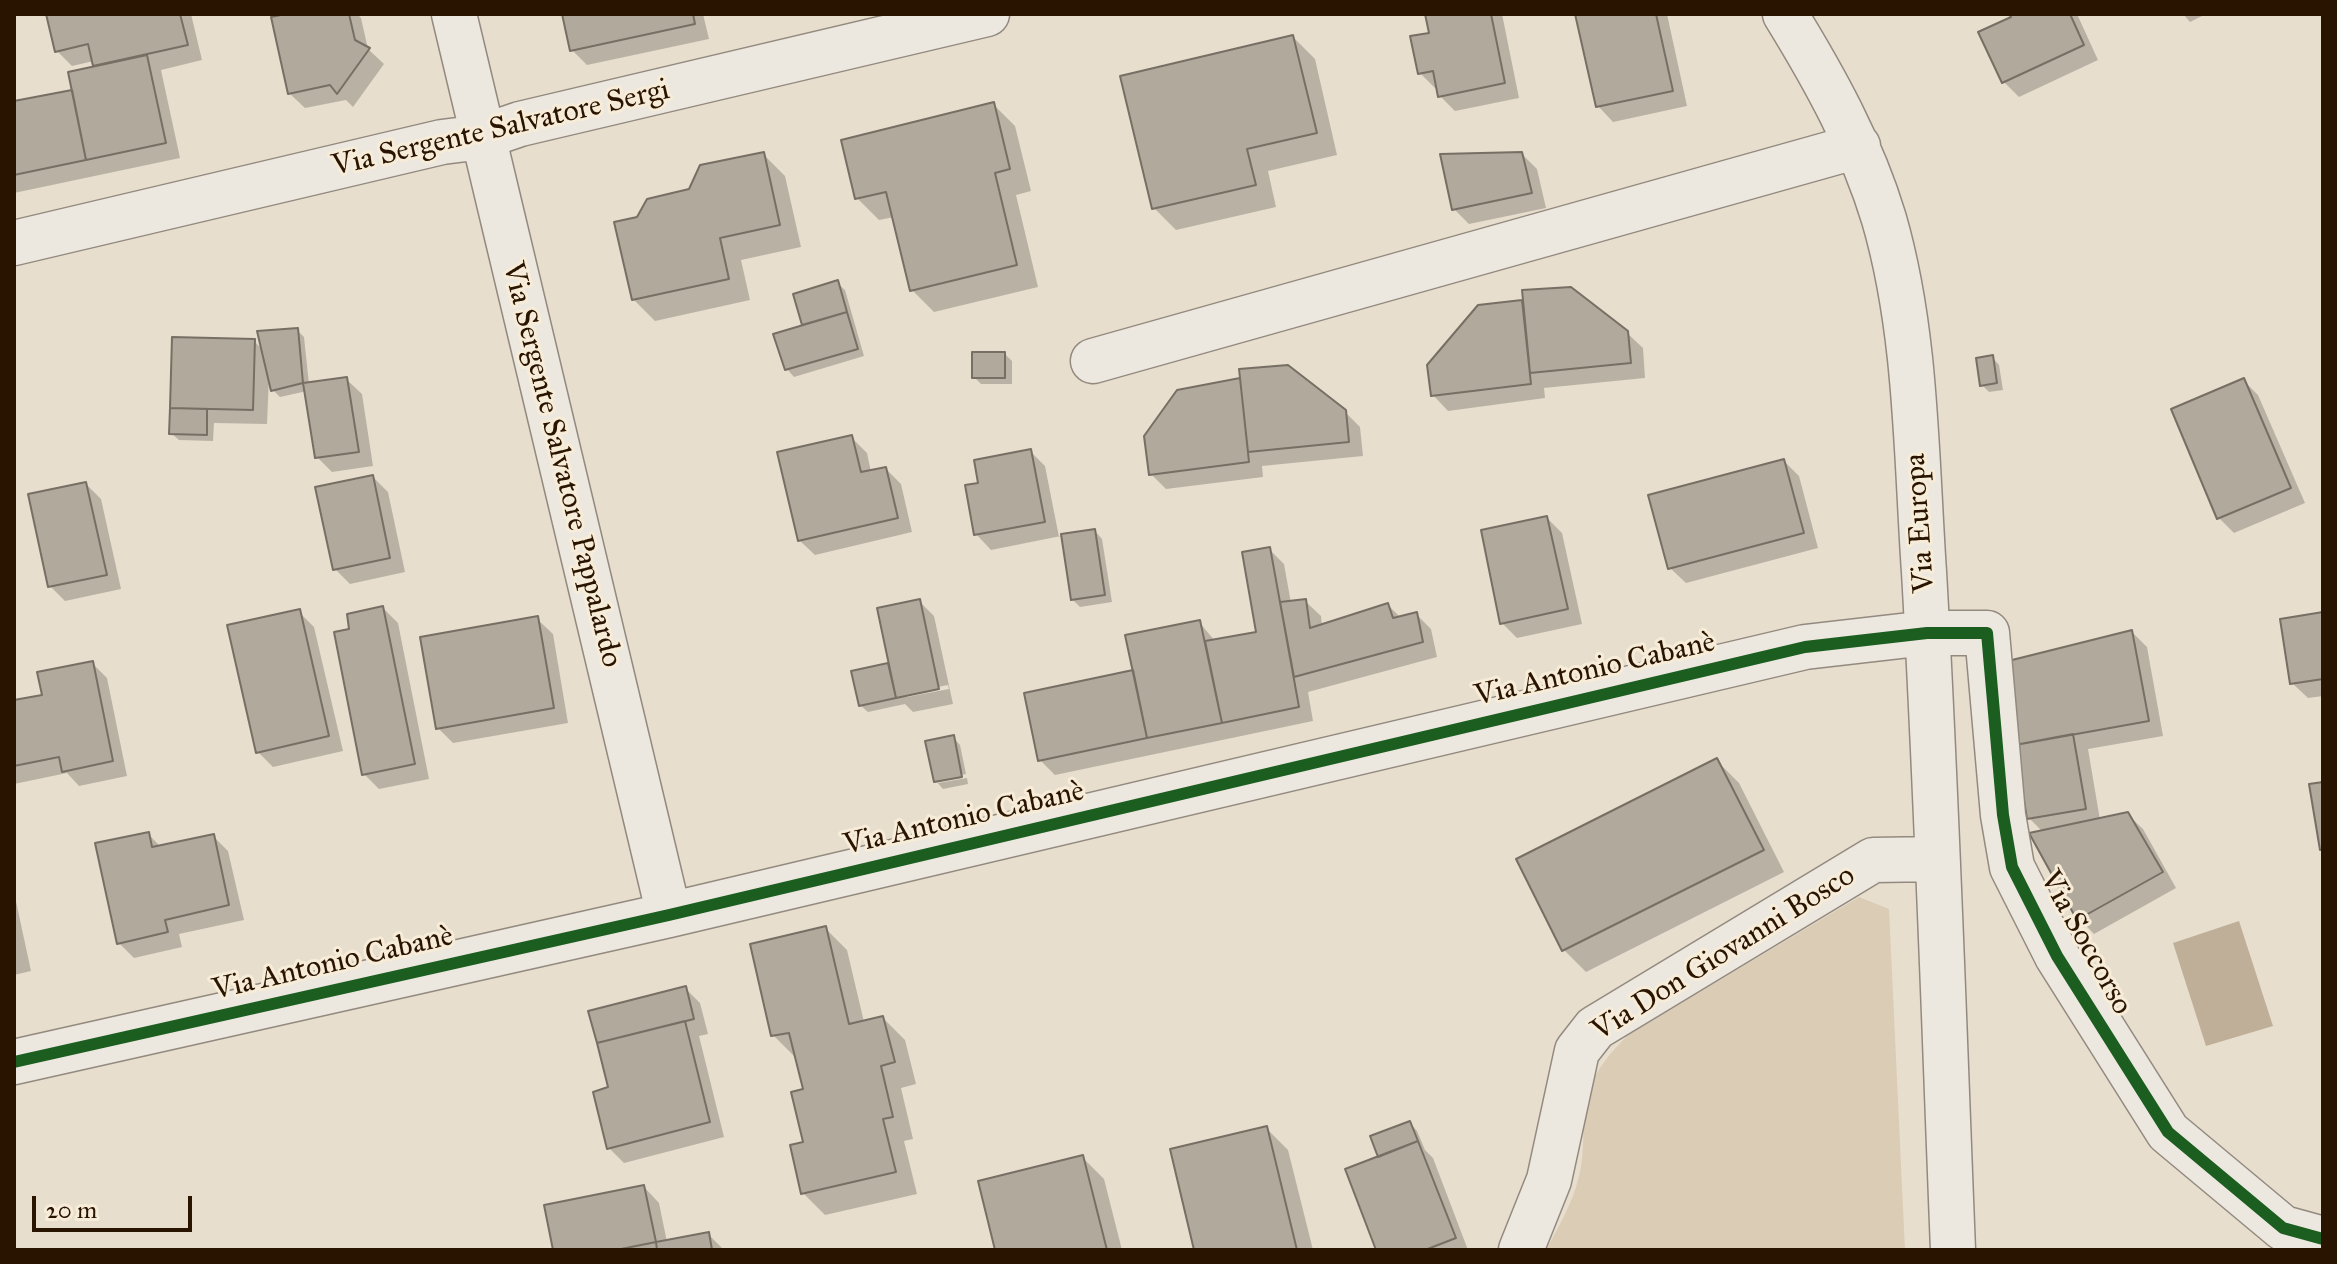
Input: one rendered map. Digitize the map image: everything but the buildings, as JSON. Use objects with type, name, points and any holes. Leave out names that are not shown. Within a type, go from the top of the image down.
[{"type":"street","name":"Via Sergente Salvatore Pappalardo","points":[[454,14],[669,915]]},
{"type":"street","name":"Via Sergente Salvatore Sergi","points":[[14,243],[442,142],[482,137],[520,124],[987,14]]},
{"type":"street","name":"Via Europa","points":[[1785,14],[1858,146],[1884,220],[1901,296],[1911,370],[1927,633],[1953,1250]]},
{"type":"street","points":[[1093,361],[1858,146]]},
{"type":"street","name":"Via Antonio Cabanè","points":[[14,1062],[669,915],[1805,647],[1927,633]]},
{"type":"street","name":"Via Soccorso","points":[[1927,633],[1987,633],[2003,815],[2012,867],[2057,956],[2168,1132],[2283,1228],[2323,1239]]},
{"type":"street","name":"Via Don Giovanni Bosco","points":[[1521,1250],[1549,1180],[1577,1051],[1595,1028],[1873,860],[1937,859]]},
{"type":"shaded area","points":[[1859,897],[1889,909],[1905,1250],[1546,1250],[1576,1186],[1590,1086],[1613,1051],[1628,1035]]},
{"type":"shaded area","points":[[2239,921],[2273,1026],[2206,1046],[2173,943]]},
{"type":"cycle path","points":[[14,1062],[669,915],[1805,647],[1927,633],[1987,633],[2003,815],[2012,867],[2057,956],[2168,1132],[2283,1228],[2323,1239]]}]
